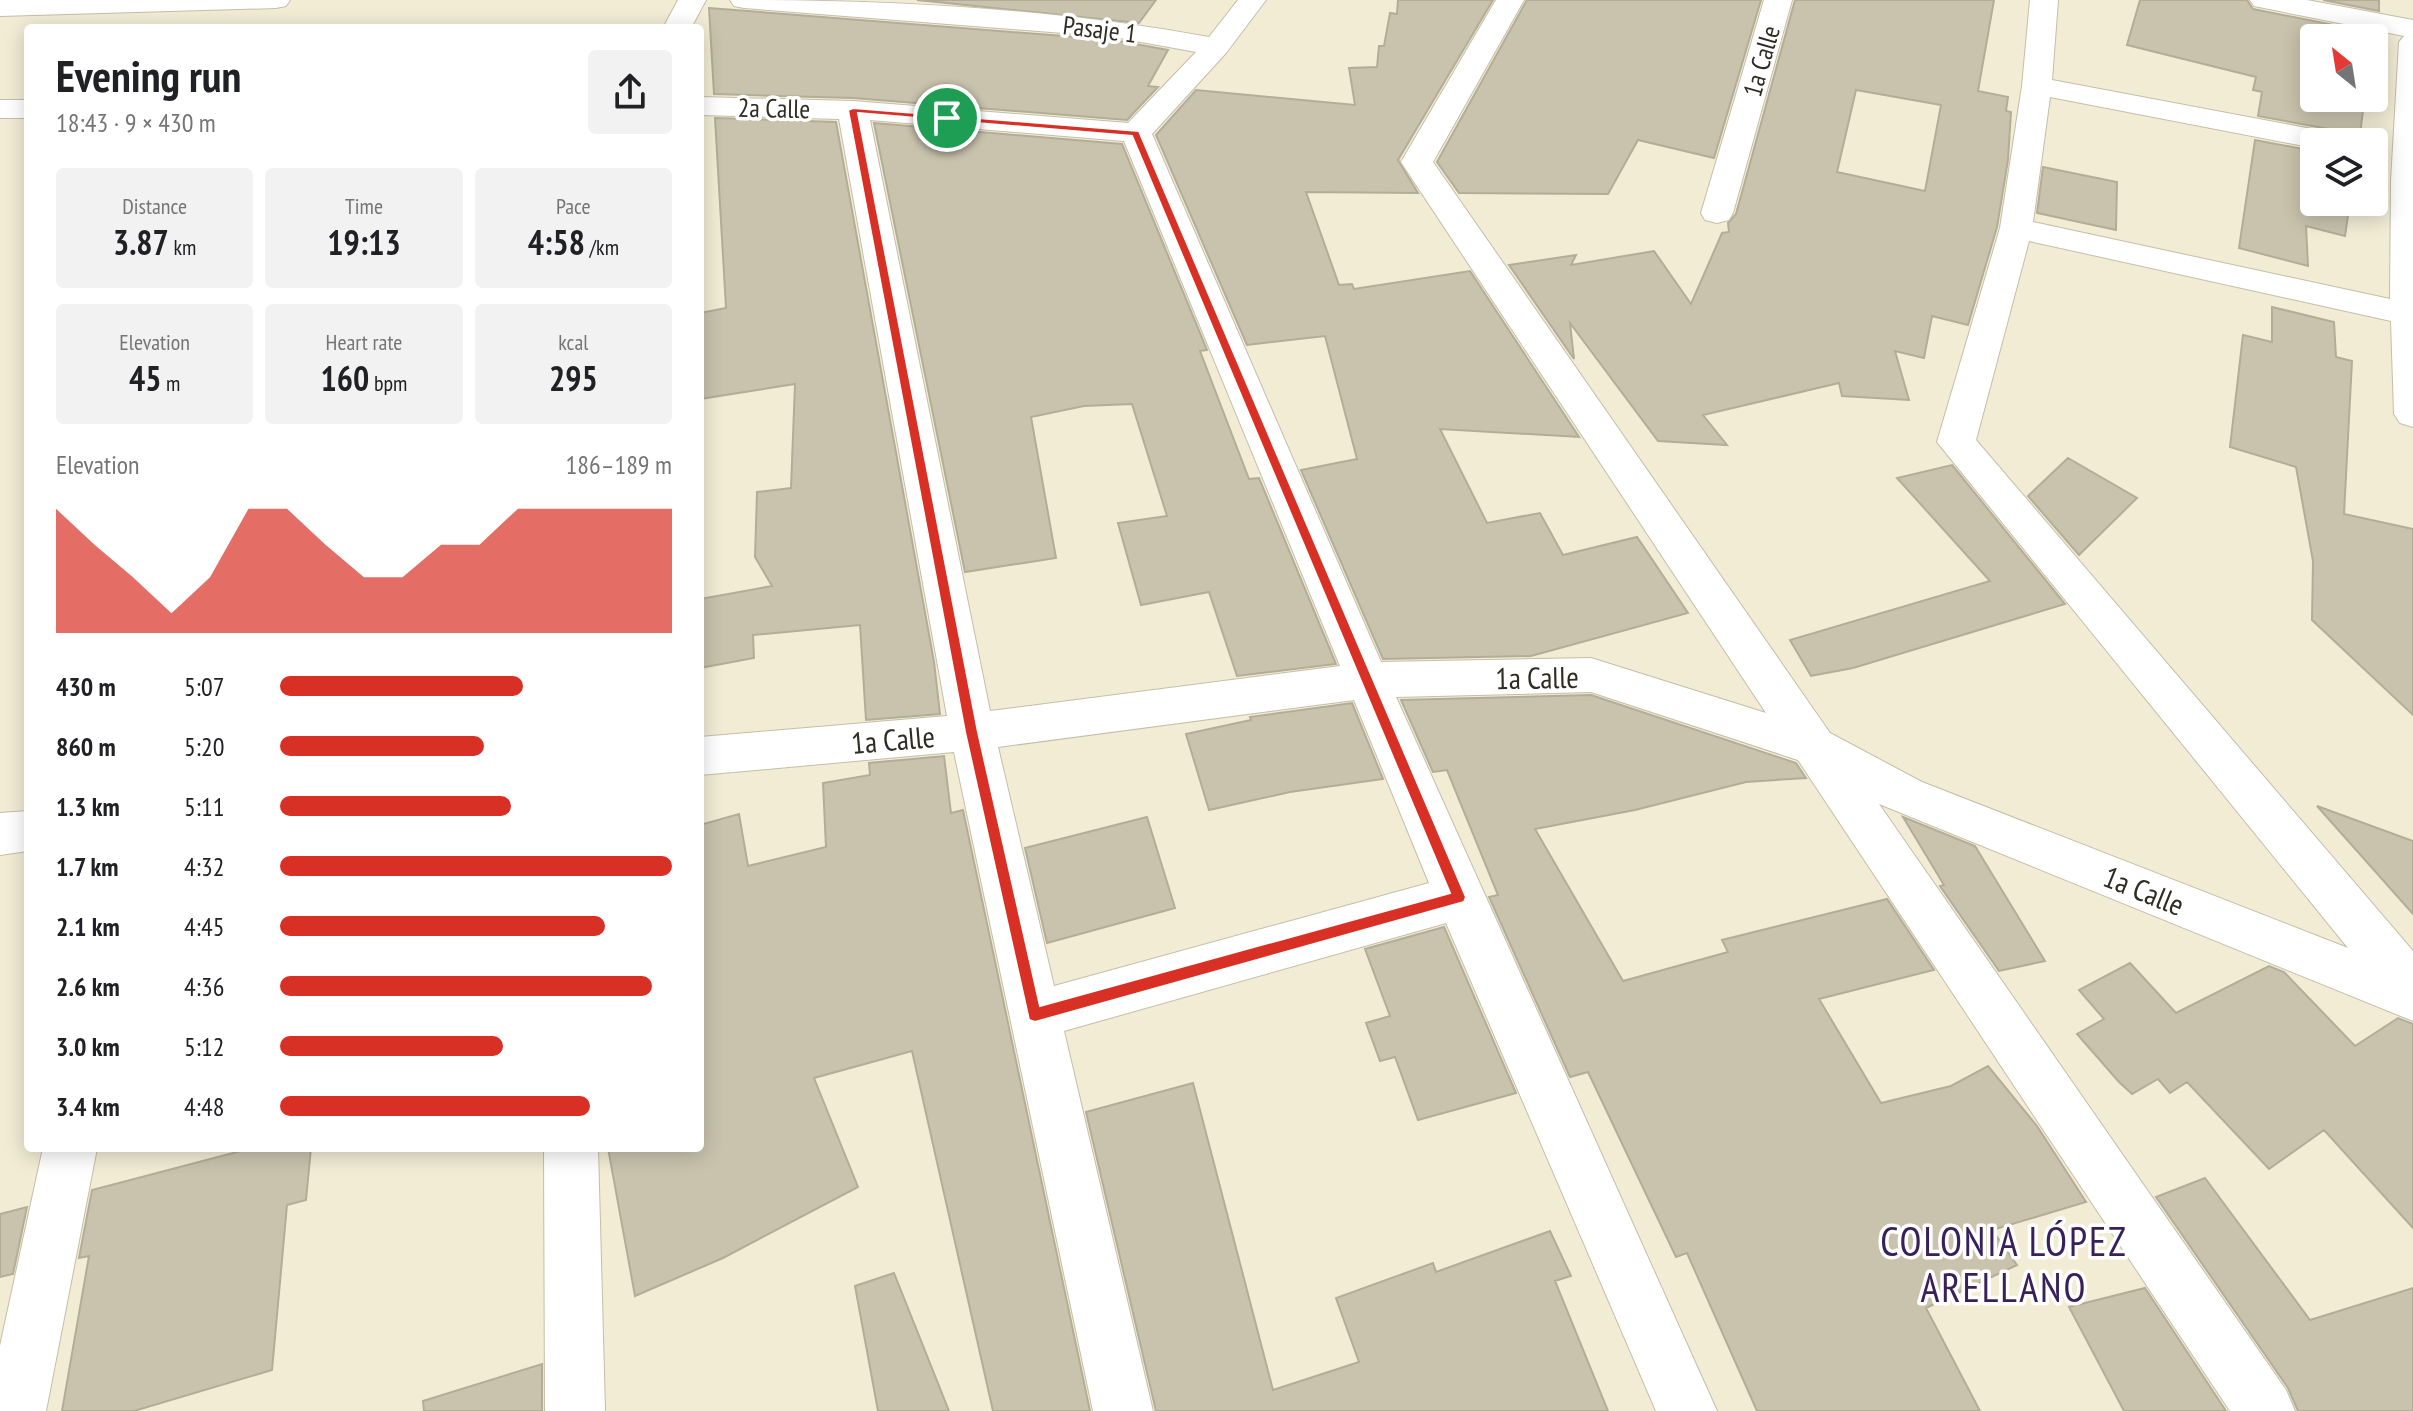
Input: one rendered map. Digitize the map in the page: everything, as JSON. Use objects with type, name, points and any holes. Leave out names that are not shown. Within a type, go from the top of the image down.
[{"type":"street","points":[[0,8],[276,0]]},
{"type":"street","points":[[679,24],[692,0]]},
{"type":"street","name":"Pasaje 1","points":[[744,0],[1114,28],[1216,47]]},
{"type":"street","points":[[1252,0],[1216,47],[1136,133],[1370,680],[1459,897],[1687,1411]]},
{"type":"street","points":[[1510,0],[1417,162],[2265,1411]]},
{"type":"street","name":"1a Calle","points":[[1717,213],[1778,0]]},
{"type":"street","points":[[2044,0],[2037,86],[2016,228],[1956,442],[2413,989]]},
{"type":"street","points":[[2264,0],[2413,29]]},
{"type":"street","points":[[2411,0],[2413,20]]},
{"type":"street","points":[[2413,42],[2397,154],[2410,314],[2413,414]]},
{"type":"street","points":[[2037,86],[2300,136]]},
{"type":"street","name":"2a Calle","points":[[704,106],[853,110],[1136,133]]},
{"type":"street","points":[[0,109],[24,109]]},
{"type":"street","points":[[853,110],[972,732],[1123,1411]]},
{"type":"street","points":[[2016,228],[2410,314]]},
{"type":"street","name":"1a Calle","points":[[704,756],[972,732],[1370,680],[1591,675],[1813,746],[1906,796],[2413,997]]},
{"type":"street","points":[[0,834],[24,831]]},
{"type":"street","points":[[1035,1015],[1459,897]]},
{"type":"street","points":[[16,1411],[69,1152]]},
{"type":"street","points":[[571,1152],[575,1411]]},
{"type":"building","points":[[917,0],[1156,0],[1139,23]]},
{"type":"building","points":[[1398,0],[1493,0],[1398,160],[1418,193],[1306,192],[1339,285],[1352,284],[1354,289],[1470,271],[1579,437],[1440,429],[1487,523],[1540,513],[1563,555],[1637,537],[1688,613],[1531,656],[1383,659],[1301,470],[1357,459],[1325,336],[1247,345],[1156,135],[1196,90],[1355,105],[1349,68],[1377,67],[1379,46],[1384,46],[1390,13],[1397,14]]},
{"type":"building","points":[[1527,0],[1761,0],[1714,158],[1638,140],[1608,194],[1459,193],[1437,162]]},
{"type":"building","points":[[1795,0],[1994,0],[1978,91],[2008,97],[2006,111],[2011,112],[2008,160],[1997,227],[1968,325],[1932,316],[1924,358],[1895,351],[1909,400],[1842,396],[1839,383],[1703,415],[1727,445],[1658,441],[1570,323],[1574,359],[1509,265],[1576,255],[1571,265],[1654,251],[1691,304],[1722,233],[1729,232],[1728,223],[1736,214]],"holes":[[[1856,90],[1941,105],[1925,191],[1837,172]]]},
{"type":"building","points":[[2140,0],[2247,0],[2253,9],[2329,24],[2300,24],[2300,112],[2363,112],[2361,128],[2323,128],[2258,116],[2262,92],[2253,90],[2256,77],[2127,45]]},
{"type":"building","points":[[2323,0],[2379,0],[2379,11]]},
{"type":"building","points":[[709,8],[1114,40],[1168,50],[1148,86],[1158,87],[1127,120],[853,98],[714,94]]},
{"type":"building","points":[[715,118],[836,122],[934,662],[940,714],[866,720],[860,625],[753,635],[754,658],[704,667],[704,598],[772,586],[755,557],[757,492],[791,488],[795,384],[704,398],[704,312],[726,308]]},
{"type":"building","points":[[874,123],[1122,144],[1207,350],[1200,351],[1249,479],[1259,478],[1336,664],[1237,676],[1209,592],[1141,605],[1118,523],[1167,516],[1132,404],[1084,406],[1031,417],[1056,558],[965,572]]},
{"type":"building","points":[[2255,140],[2300,148],[2300,216],[2348,216],[2345,236],[2306,226],[2308,266],[2239,248]]},
{"type":"building","points":[[2043,167],[2117,182],[2116,230],[2037,213]]},
{"type":"building","points":[[2272,307],[2334,322],[2336,357],[2352,361],[2344,514],[2413,529],[2413,715],[2312,620],[2313,561],[2296,467],[2230,447],[2243,335],[2272,342]]},
{"type":"building","points":[[2068,458],[2137,498],[2079,555],[2028,496]]},
{"type":"building","points":[[1952,465],[2065,604],[1853,668],[1811,676],[1790,640],[1990,581],[1897,478]]},
{"type":"building","points":[[1591,695],[1796,763],[1806,778],[1746,782],[1635,810],[1535,829],[1623,981],[1728,952],[1722,940],[1887,899],[1934,970],[1819,999],[1881,1103],[1951,1086],[1988,1066],[2037,1126],[2086,1202],[1992,1230],[2017,1265],[1926,1308],[1980,1411],[1757,1411],[1687,1253],[1676,1257],[1588,1072],[1570,1077],[1489,897],[1498,895],[1447,770],[1433,772],[1401,700]]},
{"type":"building","points":[[1352,703],[1383,779],[1290,792],[1209,810],[1186,734],[1251,720],[1250,717]]},
{"type":"building","points":[[944,756],[951,813],[963,810],[1090,1411],[993,1411],[912,1051],[814,1078],[858,1187],[723,1258],[635,1296],[609,1152],[704,1152],[704,824],[739,814],[748,866],[826,847],[823,783],[870,775],[869,763]]},
{"type":"building","points":[[2317,806],[2413,841],[2413,914]]},
{"type":"building","points":[[1147,817],[1175,908],[1047,943],[1025,848]]},
{"type":"building","points":[[1903,817],[1975,846],[2045,961],[1999,971],[1940,886],[1944,885]]},
{"type":"building","points":[[1444,927],[1516,1093],[1418,1120],[1395,1057],[1380,1061],[1366,1023],[1390,1016],[1365,949]]},
{"type":"building","points":[[2130,963],[2176,1013],[2269,966],[2284,972],[2355,1046],[2398,1018],[2413,1024],[2413,1228],[2324,1130],[2269,1169],[2187,1082],[2170,1093],[2158,1079],[2132,1094],[2119,1082],[2077,1034],[2104,1019],[2079,990]]},
{"type":"building","points":[[1193,1083],[1273,1390],[1359,1362],[1336,1298],[1433,1263],[1436,1272],[1550,1231],[1571,1276],[1555,1281],[1608,1411],[1156,1411],[1086,1112]]},
{"type":"building","points":[[237,1152],[311,1152],[306,1200],[287,1205],[272,1370],[134,1411],[62,1411],[89,1256],[79,1258],[92,1190]]},
{"type":"building","points":[[2205,1178],[2310,1320],[2413,1288],[2413,1411],[2298,1411],[2288,1388],[2156,1197]]},
{"type":"building","points":[[27,1207],[13,1274],[0,1277],[0,1214]]},
{"type":"building","points":[[894,1273],[949,1411],[878,1411],[855,1286]]},
{"type":"building","points":[[2145,1288],[2226,1411],[2124,1411],[2069,1307]]},
{"type":"building","points":[[542,1364],[542,1411],[424,1411],[423,1401]]},
{"type":"district","name":"COLONIA LÓPEZ ARELLANO","points":[[2004,1264]]},
{"type":"route","points":[[853,110],[947,118],[1136,133],[1370,680],[1459,897],[1035,1015],[972,732],[853,110]]}]
